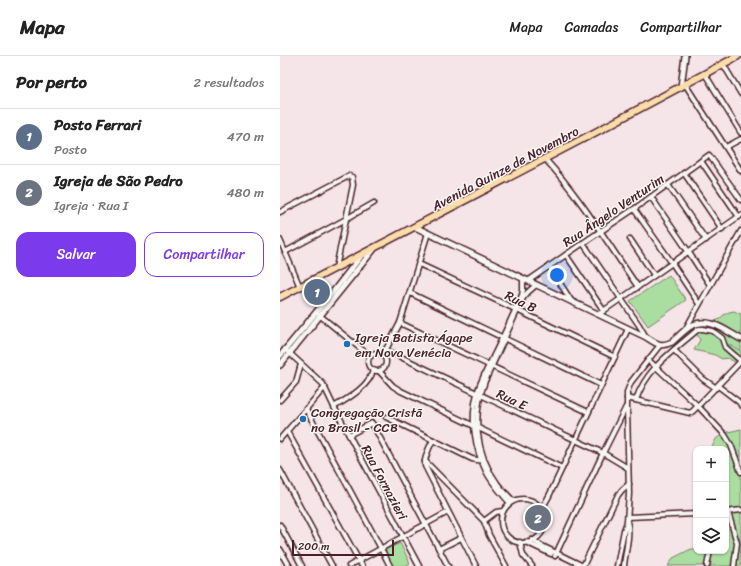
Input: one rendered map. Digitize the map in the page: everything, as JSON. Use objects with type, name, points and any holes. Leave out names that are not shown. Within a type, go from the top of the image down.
[{"type":"main road","name":"Avenida Quinze de Novembro","points":[[280,298],[738,56]]},
{"type":"street","points":[[684,56],[683,86],[741,171]]},
{"type":"street","points":[[722,64],[741,94]]},
{"type":"street","points":[[705,74],[741,132]]},
{"type":"street","points":[[726,147],[741,139]]},
{"type":"street","name":"Rua Ângelo Venturim","points":[[526,280],[634,209],[709,155],[741,200]]},
{"type":"street","points":[[545,159],[564,181],[638,287]]},
{"type":"street","points":[[601,313],[740,216],[701,161]]},
{"type":"street","points":[[684,173],[722,229]]},
{"type":"street","points":[[280,212],[349,176],[352,177],[353,179],[346,219],[336,268]]},
{"type":"street","points":[[668,185],[706,240]]},
{"type":"street","points":[[651,197],[710,285]]},
{"type":"street","points":[[285,252],[374,202]]},
{"type":"street","points":[[634,209],[699,304]]},
{"type":"street","points":[[415,227],[572,302],[601,313],[628,329],[661,345],[672,342],[685,330],[699,323],[710,323],[718,326],[741,339]]},
{"type":"street","points":[[685,330],[741,231]]},
{"type":"street","points":[[383,355],[400,323],[428,233]]},
{"type":"street","points":[[630,239],[654,275]]},
{"type":"street","points":[[280,240],[300,287]]},
{"type":"street","points":[[582,243],[646,337]]},
{"type":"street","points":[[280,356],[374,249]]},
{"type":"street","points":[[566,255],[601,313]]},
{"type":"street","points":[[280,365],[361,256]]},
{"type":"street","name":"Rua B","points":[[419,264],[615,357]]},
{"type":"street","points":[[549,266],[572,302]]},
{"type":"street","points":[[517,310],[526,280]]},
{"type":"street","points":[[512,502],[493,483],[487,473],[477,445],[474,412],[479,394],[517,310],[525,295],[536,285]]},
{"type":"street","points":[[410,293],[601,385]]},
{"type":"street","points":[[318,314],[371,356]]},
{"type":"street","points":[[400,323],[588,412]]},
{"type":"street","points":[[541,509],[546,502],[576,440],[628,329]]},
{"type":"street","points":[[627,398],[690,413],[741,361],[725,347],[722,338],[713,331],[703,329],[696,331],[655,366],[642,384],[636,400]]},
{"type":"street","points":[[624,566],[628,525],[629,484],[626,407],[627,392],[631,382],[661,345]]},
{"type":"street","name":"Rua Fornazieri","points":[[285,349],[320,381],[325,388],[419,566]]},
{"type":"street","name":"Rua E","points":[[386,350],[603,453],[628,468]]},
{"type":"street","points":[[674,350],[703,379],[739,402],[741,405]]},
{"type":"street","points":[[379,371],[386,366],[386,360],[383,355],[375,353],[371,356],[368,362],[370,368],[379,371],[401,392],[562,468]]},
{"type":"street","points":[[648,360],[698,406],[725,435],[731,445],[741,472]]},
{"type":"street","points":[[280,400],[296,382],[301,364]]},
{"type":"street","points":[[334,407],[360,389],[369,379],[373,370]]},
{"type":"street","points":[[280,440],[325,388]]},
{"type":"street","points":[[555,554],[626,407]]},
{"type":"street","points":[[306,409],[390,566]]},
{"type":"street","points":[[386,417],[472,459],[483,461]]},
{"type":"street","points":[[349,435],[372,423],[448,566]]},
{"type":"street","points":[[287,431],[362,566]]},
{"type":"street","points":[[433,440],[425,461],[425,466],[476,566]]},
{"type":"street","points":[[425,461],[484,521],[489,535],[506,566]]},
{"type":"street","points":[[280,470],[332,566]]},
{"type":"street","points":[[526,542],[583,566],[618,495],[629,484]]},
{"type":"street","points":[[519,499],[525,499],[536,504],[541,509],[544,526],[537,537],[532,540],[526,542],[515,541],[505,534],[502,529],[501,517],[503,511],[512,502],[519,499]]},
{"type":"street","points":[[729,512],[741,510]]},
{"type":"street","points":[[484,521],[496,512],[503,511]]},
{"type":"street","points":[[349,566],[448,512]]},
{"type":"street","points":[[628,519],[693,514]]},
{"type":"street","points":[[729,518],[737,543],[734,566]]},
{"type":"street","points":[[617,566],[624,530],[628,519]]},
{"type":"street","points":[[280,525],[302,566]]},
{"type":"street","points":[[439,549],[461,538]]},
{"type":"street","points":[[532,540],[576,566]]},
{"type":"street","points":[[520,542],[523,555],[532,566]]},
{"type":"street","points":[[280,550],[289,566]]},
{"type":"street","points":[[707,566],[709,554]]},
{"type":"green space","points":[[669,275],[686,300],[648,326],[630,301]]},
{"type":"green space","points":[[734,311],[741,314],[741,364],[727,358],[722,359],[715,355],[694,350],[700,340],[692,326],[703,320],[718,320],[725,314]]},
{"type":"green space","points":[[741,429],[741,566],[668,566],[673,558],[693,549],[693,554],[729,554],[729,446],[712,446],[716,439],[724,433]]},
{"type":"green space","points":[[400,543],[410,563],[405,566],[390,566],[383,551]]},
{"type":"waterway","points":[[712,334],[721,340]]},
{"type":"waterway","points":[[726,343],[741,351]]},
{"type":"place","name":"Posto Ferrari","points":[[317,292]]},
{"type":"place","name":"Igreja Batista Ágape em Nova Venécia","points":[[347,344]]},
{"type":"place","name":"Congregação Cristã no Brasil - CCB","points":[[303,419]]},
{"type":"place","name":"Igreja de São Pedro","points":[[538,518]]}]
